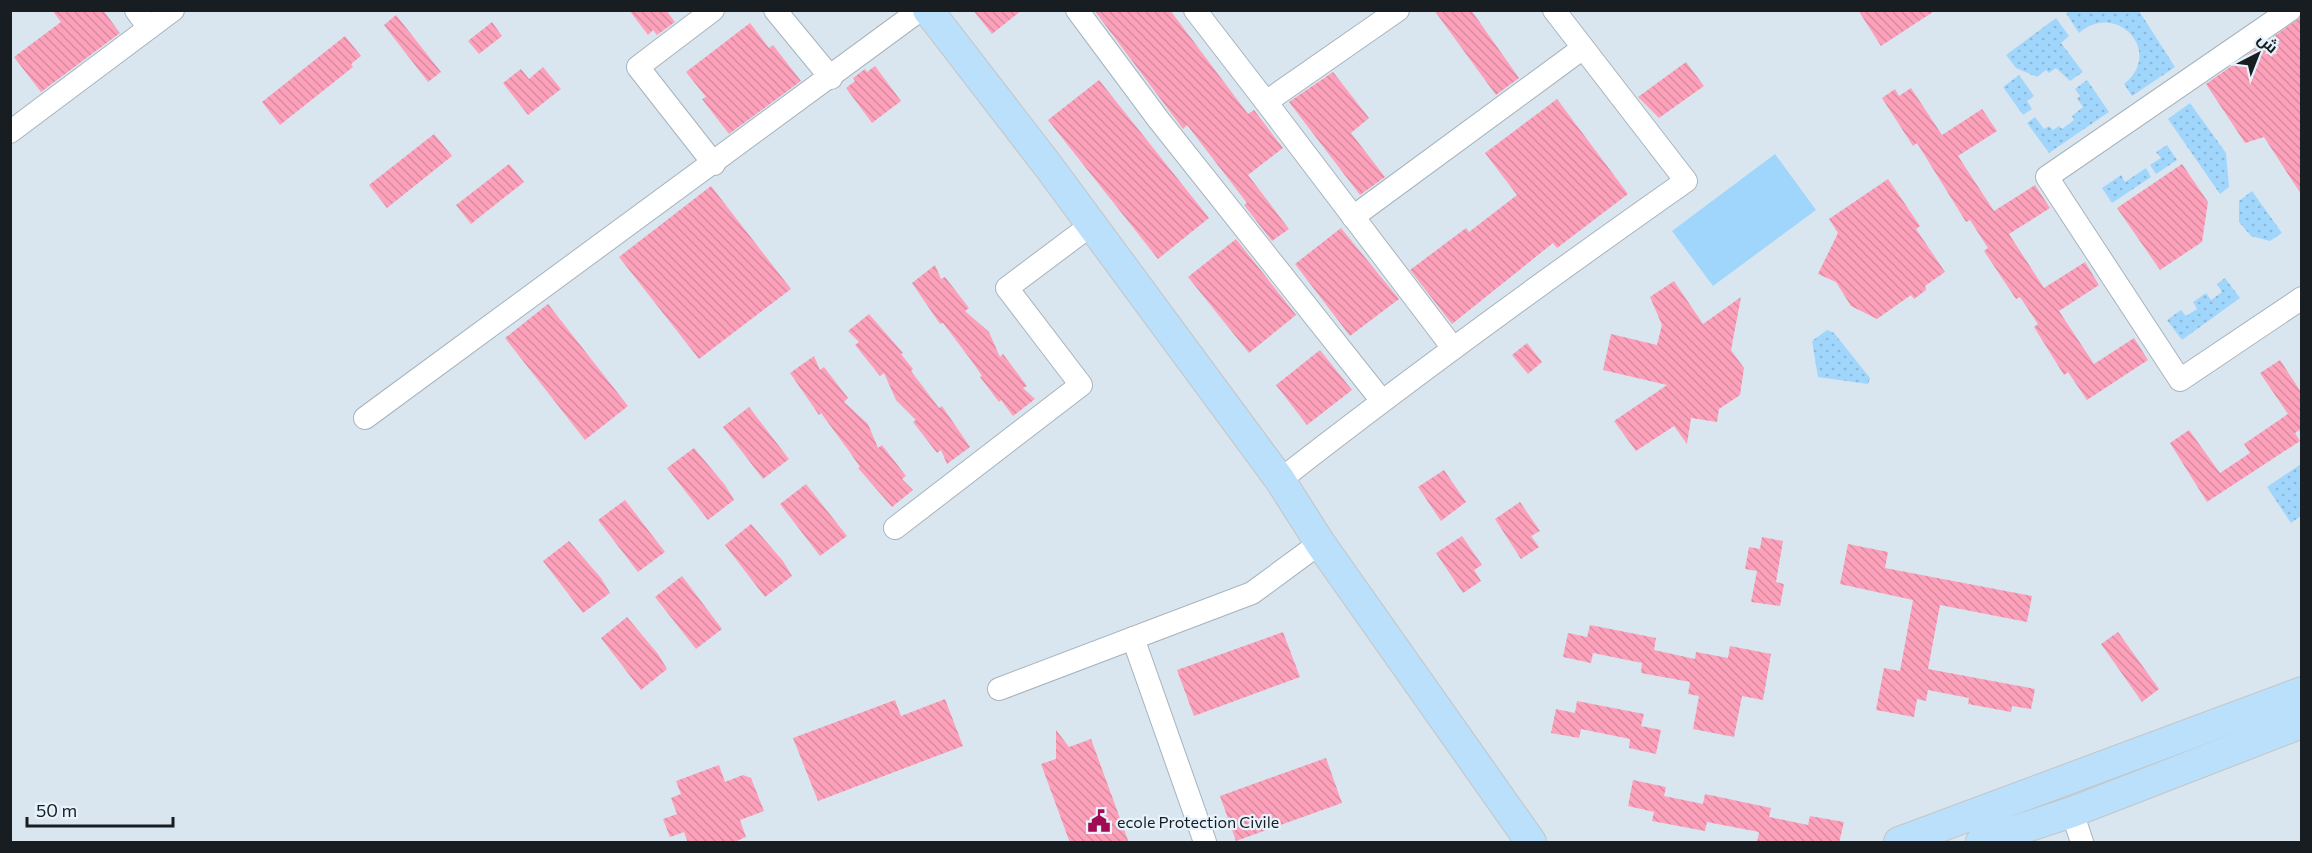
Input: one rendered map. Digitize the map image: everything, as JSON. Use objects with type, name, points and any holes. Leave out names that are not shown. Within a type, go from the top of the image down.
[{"type":"main road","points":[[928,10],[1280,480],[1320,543],[1531,843]]},
{"type":"main road","points":[[1899,843],[2301,692]]},
{"type":"main road","points":[[1981,843],[2072,812],[2301,723]]},
{"type":"street","points":[[10,132],[143,19],[173,10]]},
{"type":"street","points":[[713,10],[638,67],[714,164]]},
{"type":"street","points":[[775,10],[831,78]]},
{"type":"street","points":[[365,418],[831,78],[920,10]]},
{"type":"street","points":[[1077,10],[1158,119],[1382,400]]},
{"type":"street","points":[[1195,10],[1453,348]]},
{"type":"street","points":[[1266,102],[1398,10]]},
{"type":"street","points":[[1280,480],[1382,400],[1686,181],[1554,10]]},
{"type":"street","points":[[2290,10],[2047,177],[2180,380],[2301,298]]},
{"type":"street","points":[[1353,217],[1583,48]]},
{"type":"street","points":[[895,528],[1080,385],[1007,288],[1091,225]]},
{"type":"street","points":[[999,689],[1252,593],[1320,543]]},
{"type":"street","points":[[1133,638],[1205,843]]},
{"type":"street","points":[[2072,812],[2082,843]]},
{"type":"shaded area","points":[[2070,11],[2139,11],[2175,67],[2132,96],[2124,84],[2135,71],[2139,58],[2138,45],[2131,34],[2120,26],[2107,23],[2093,24],[2079,33],[2066,13]]},
{"type":"shaded area","points":[[2056,18],[2069,36],[2061,43],[2083,72],[2070,81],[2056,68],[2049,73],[2046,70],[2037,77],[2016,68],[2006,55]]},
{"type":"shaded area","points":[[2019,75],[2034,96],[2027,101],[2032,109],[2023,115],[2003,87]]},
{"type":"shaded area","points":[[2087,80],[2109,112],[2049,153],[2027,123],[2035,117],[2044,129],[2049,126],[2053,130],[2059,126],[2062,129],[2074,120],[2072,116],[2083,107],[2077,98],[2080,96],[2075,89]]},
{"type":"shaded area","points":[[2190,103],[2226,153],[2229,187],[2220,194],[2168,119]]},
{"type":"shaded area","points":[[2167,145],[2177,160],[2156,174],[2150,165],[2161,158],[2156,152]]},
{"type":"shaded area","points":[[1775,154],[1816,210],[1713,286],[1672,231]]},
{"type":"shaded area","points":[[2146,168],[2151,177],[2112,203],[2102,188],[2121,175],[2125,182]]},
{"type":"shaded area","points":[[2252,191],[2282,233],[2270,241],[2251,236],[2239,222],[2239,201]]},
{"type":"shaded area","points":[[2225,278],[2240,298],[2182,340],[2167,320],[2181,310],[2186,316],[2197,309],[2193,302],[2206,293],[2211,300],[2222,292],[2217,284]]},
{"type":"shaded area","points":[[1827,330],[1834,333],[1870,378],[1868,384],[1818,377],[1812,341]]},
{"type":"shaded area","points":[[2301,464],[2301,516],[2291,523],[2267,487]]},
{"type":"building","points":[[52,10],[103,10],[120,33],[41,92],[14,57],[61,22]]},
{"type":"building","points":[[629,10],[666,10],[675,22],[657,35],[653,30],[648,35]]},
{"type":"building","points":[[973,10],[1022,10],[992,34]]},
{"type":"building","points":[[1094,10],[1170,10],[1248,114],[1254,110],[1283,148],[1248,175],[1289,229],[1272,241],[1244,205],[1247,203],[1187,125],[1183,129]]},
{"type":"building","points":[[1434,10],[1471,10],[1519,78],[1496,95]]},
{"type":"building","points":[[1858,10],[1936,10],[1881,46]]},
{"type":"building","points":[[396,15],[441,72],[428,82],[384,25]]},
{"type":"building","points":[[2301,17],[2301,194],[2264,137],[2245,143],[2206,84]]},
{"type":"building","points":[[492,22],[502,36],[479,54],[468,41]]},
{"type":"building","points":[[750,23],[769,48],[773,45],[801,81],[729,134],[702,99],[706,97],[686,72]]},
{"type":"building","points":[[345,36],[361,56],[351,64],[353,67],[280,125],[262,102]]},
{"type":"building","points":[[1686,62],[1704,86],[1659,118],[1638,97]]},
{"type":"building","points":[[875,66],[901,101],[872,123],[846,88],[855,81],[853,78],[865,69],[867,72]]},
{"type":"building","points":[[543,67],[561,89],[528,115],[503,83],[521,69],[529,79]]},
{"type":"building","points":[[1333,72],[1369,118],[1351,133],[1385,177],[1360,195],[1289,102]]},
{"type":"building","points":[[1099,80],[1209,218],[1158,259],[1048,120]]},
{"type":"building","points":[[1911,88],[1942,135],[1982,109],[1997,131],[1958,156],[1994,211],[2035,185],[2050,208],[2009,234],[2044,288],[2085,262],[2099,285],[2059,311],[2094,364],[2134,338],[2148,360],[2087,400],[2068,372],[2064,375],[2034,327],[2038,324],[2020,297],[2016,299],[1984,251],[1988,248],[1970,220],[1966,222],[1917,143],[1913,146],[1882,98],[1895,89],[1899,96]]},
{"type":"building","points":[[1557,99],[1628,194],[1557,248],[1553,243],[1452,324],[1410,270],[1466,228],[1469,232],[1517,195],[1485,153]]},
{"type":"building","points":[[434,134],[452,156],[387,208],[369,185]]},
{"type":"building","points":[[509,164],[524,182],[471,224],[456,205]]},
{"type":"building","points":[[2182,164],[2208,202],[2202,242],[2160,270],[2117,208]]},
{"type":"building","points":[[1888,179],[1920,226],[1916,229],[1945,272],[1925,286],[1926,290],[1914,299],[1911,295],[1877,319],[1851,306],[1836,282],[1818,274],[1838,233],[1829,219]]},
{"type":"building","points":[[711,186],[791,289],[699,359],[619,257]]},
{"type":"building","points":[[1341,228],[1399,299],[1350,336],[1295,264]]},
{"type":"building","points":[[1236,239],[1296,315],[1249,353],[1188,277]]},
{"type":"building","points":[[935,265],[941,279],[945,277],[969,308],[965,311],[989,332],[1000,357],[1003,354],[1027,386],[1023,388],[1035,399],[1013,416],[980,377],[982,376],[971,360],[943,323],[940,324],[912,283]]},
{"type":"building","points":[[1674,281],[1703,324],[1741,297],[1731,350],[1744,368],[1740,395],[1719,409],[1717,422],[1691,418],[1687,444],[1674,426],[1636,451],[1614,421],[1667,385],[1603,370],[1611,334],[1657,345],[1662,325],[1650,297]]},
{"type":"building","points":[[548,304],[628,406],[585,440],[505,338]]},
{"type":"building","points":[[869,314],[903,353],[901,354],[913,369],[911,371],[939,408],[942,406],[970,447],[947,464],[941,450],[937,453],[913,422],[916,420],[896,400],[884,373],[880,376],[855,345],[859,342],[848,331]]},
{"type":"building","points":[[1527,343],[1542,362],[1528,374],[1512,355]]},
{"type":"building","points":[[1320,350],[1352,390],[1307,425],[1276,385]]},
{"type":"building","points":[[814,356],[820,370],[824,367],[848,398],[844,402],[868,424],[878,448],[882,445],[906,476],[902,479],[913,490],[892,507],[858,468],[860,467],[849,451],[821,413],[819,415],[790,373]]},
{"type":"building","points":[[2280,360],[2301,392],[2301,434],[2299,430],[2295,433],[2300,441],[2207,502],[2170,443],[2189,430],[2220,473],[2250,453],[2244,444],[2288,414],[2260,373]]},
{"type":"building","points":[[749,407],[789,459],[763,479],[723,427]]},
{"type":"building","points":[[694,448],[725,485],[734,500],[708,520],[667,468]]},
{"type":"building","points":[[1444,470],[1466,502],[1441,521],[1418,487]]},
{"type":"building","points":[[806,484],[847,536],[820,556],[780,504]]},
{"type":"building","points":[[625,500],[665,552],[638,572],[598,520]]},
{"type":"building","points":[[1520,502],[1540,531],[1531,536],[1539,547],[1521,559],[1495,519]]},
{"type":"building","points":[[751,524],[783,561],[792,576],[765,597],[725,545]]},
{"type":"building","points":[[1462,536],[1482,565],[1474,570],[1481,581],[1463,593],[1436,553]]},
{"type":"building","points":[[1762,537],[1783,541],[1776,582],[1784,584],[1780,606],[1751,602],[1757,571],[1745,569],[1749,547],[1760,549]]},
{"type":"building","points":[[569,541],[601,578],[610,593],[583,613],[543,561]]},
{"type":"building","points":[[1848,544],[1888,552],[1885,568],[2032,596],[2027,622],[1940,605],[1928,669],[2035,689],[2031,709],[2012,706],[2011,712],[1968,704],[1969,698],[1928,690],[1926,701],[1917,699],[1914,717],[1876,710],[1884,668],[1900,671],[1913,600],[1840,584]]},
{"type":"building","points":[[682,576],[722,629],[696,649],[655,597]]},
{"type":"building","points":[[627,617],[658,654],[667,669],[641,690],[601,638]]},
{"type":"building","points":[[1590,625],[1656,638],[1654,650],[1695,659],[1696,652],[1728,658],[1730,646],[1771,654],[1763,700],[1742,696],[1734,737],[1693,729],[1699,696],[1688,694],[1690,682],[1641,673],[1642,663],[1593,653],[1591,663],[1563,657],[1568,633],[1587,637]]},
{"type":"building","points":[[1283,632],[1300,677],[1194,716],[1177,670]]},
{"type":"building","points":[[2118,632],[2159,689],[2142,702],[2101,644]]},
{"type":"building","points":[[945,699],[963,746],[818,801],[793,738],[895,700],[901,716]]},
{"type":"building","points":[[1577,701],[1644,714],[1641,726],[1661,730],[1656,754],[1629,748],[1630,739],[1581,729],[1579,738],[1551,733],[1556,709],[1575,713]]},
{"type":"building","points":[[1056,730],[1069,747],[1091,739],[1129,843],[1070,843],[1041,764],[1056,759]]},
{"type":"building","points":[[1326,758],[1342,803],[1236,841],[1220,796]]},
{"type":"building","points":[[719,765],[725,782],[743,775],[751,778],[764,811],[740,820],[746,837],[732,843],[688,843],[684,832],[670,837],[663,819],[677,814],[671,798],[681,794],[676,781]]},
{"type":"building","points":[[1633,780],[1666,787],[1664,796],[1703,804],[1705,794],[1771,808],[1769,817],[1808,825],[1810,816],[1844,822],[1839,843],[1757,843],[1759,832],[1707,822],[1705,831],[1652,821],[1654,812],[1628,806]]},
{"type":"place","name":"ecole Protection Civile","points":[[1099,821]]}]
